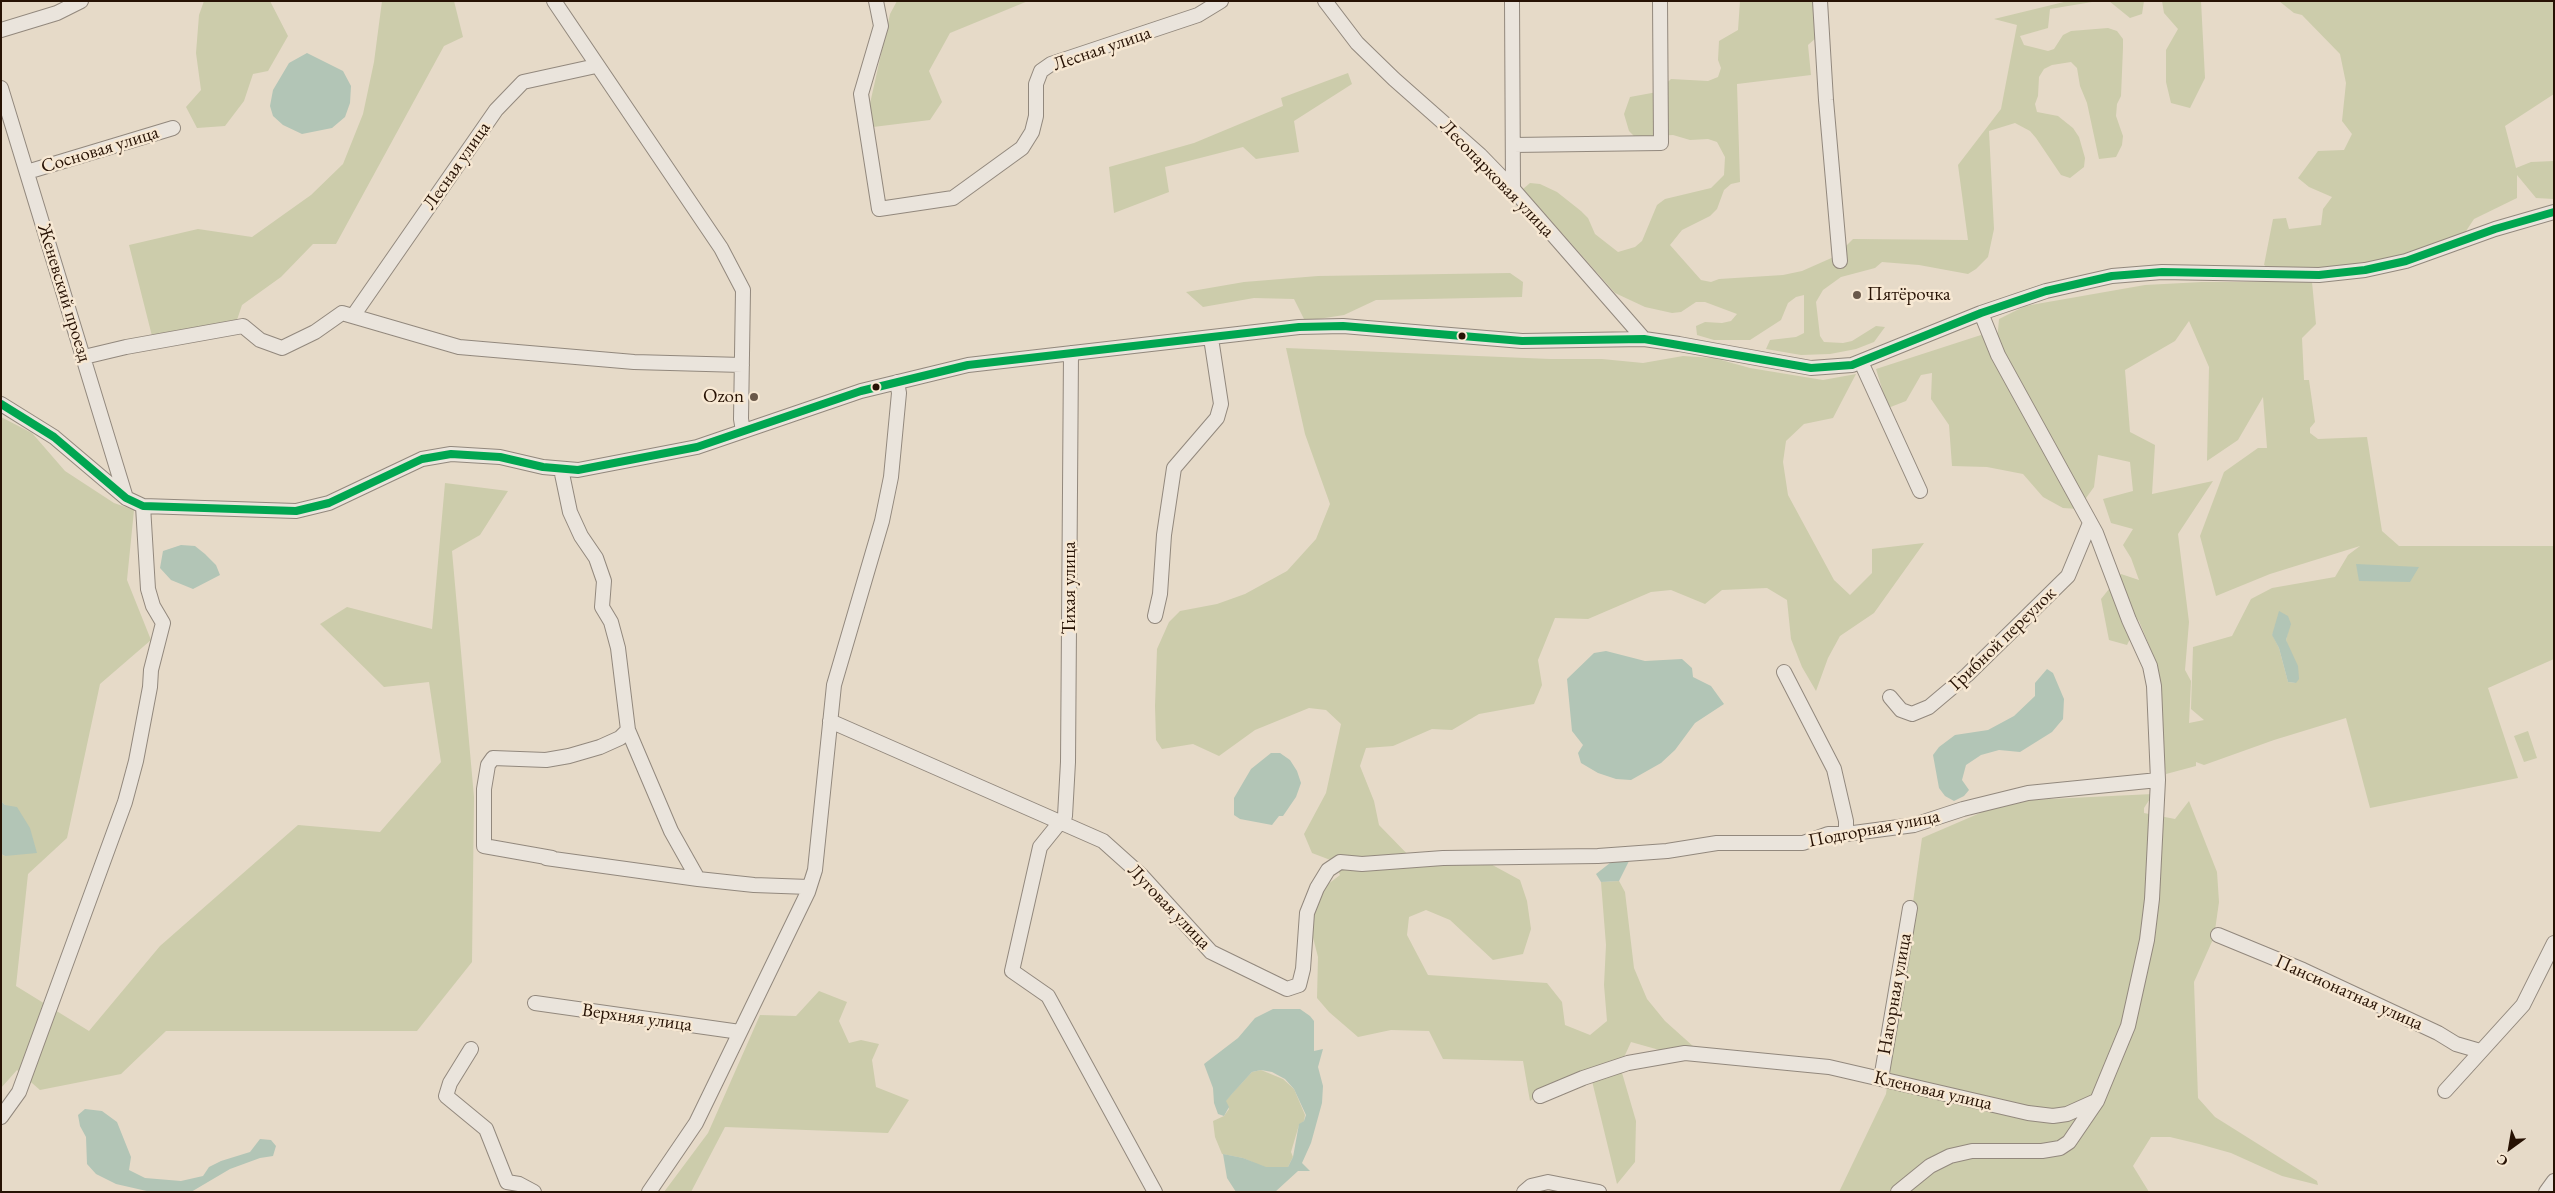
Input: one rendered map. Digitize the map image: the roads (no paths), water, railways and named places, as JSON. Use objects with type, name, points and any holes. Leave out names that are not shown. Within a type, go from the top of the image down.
[{"type":"street","points":[[1,30],[57,13],[81,1]]},
{"type":"street","points":[[554,1],[596,66],[721,248],[743,290],[743,432]]},
{"type":"street","name":"Лесная улица","points":[[876,1],[881,26],[861,94],[879,209],[953,198],[1022,148],[1032,132],[1036,116],[1036,84],[1041,71],[1051,64],[1198,15],[1221,1]]},
{"type":"street","name":"Лесопарковая улица","points":[[1325,1],[1363,48],[1394,79],[1480,155],[1513,189],[1644,340]]},
{"type":"street","points":[[1512,1],[1513,189]]},
{"type":"street","points":[[1513,145],[1661,142],[1660,1]]},
{"type":"street","points":[[1820,1],[1826,100],[1840,261]]},
{"type":"street","name":"Лесная улица","points":[[353,316],[496,110],[523,82],[596,66]]},
{"type":"street","name":"Женевский проезд","points":[[1,88],[126,498]]},
{"type":"street","name":"Сосновая улица","points":[[27,172],[173,128]]},
{"type":"street","points":[[1,404],[54,437],[126,498],[143,506],[296,511],[329,503],[422,459],[451,454],[500,457],[561,469],[578,470],[697,447],[883,385],[968,365],[1299,328],[1343,326],[1522,342],[1644,340],[1679,344],[1811,368],[1852,365],[1981,313],[2046,291],[2112,276],[2162,272],[2319,275],[2365,270],[2406,261],[2503,226],[2554,212]]},
{"type":"street","points":[[84,357],[126,347],[243,326],[260,340],[282,348],[315,332],[342,313],[459,347],[634,362],[742,366]]},
{"type":"street","points":[[1898,1192],[1930,1166],[1950,1156],[1972,1150],[2042,1151],[2060,1148],[2073,1137],[2096,1101],[2128,1026],[2147,940],[2158,780],[2154,686],[2150,666],[2090,523],[1998,355],[1981,313]]},
{"type":"street","points":[[1155,616],[1160,594],[1164,535],[1174,468],[1216,418],[1221,404],[1211,338]]},
{"type":"street","name":"Тихая улица","points":[[1061,821],[1065,816],[1068,762],[1071,353]]},
{"type":"street","points":[[1861,362],[1920,491]]},
{"type":"street","points":[[649,1192],[696,1123],[809,887],[815,870],[834,685],[882,521],[891,476],[899,393],[897,382]]},
{"type":"street","points":[[561,469],[570,512],[581,536],[596,558],[604,581],[602,607],[611,622],[618,648],[628,730],[671,831],[698,879]]},
{"type":"street","points":[[1,1117],[19,1092],[122,810],[136,761],[150,687],[151,670],[162,623],[153,606],[148,589],[143,506]]},
{"type":"street","name":"Грибной переулок","points":[[1890,697],[1901,710],[1912,714],[1929,707],[1967,675],[2068,576],[2090,523]]},
{"type":"street","points":[[1784,672],[1834,769],[1846,821],[1846,834]]},
{"type":"street","name":"Луговая улица","points":[[830,721],[1103,841],[1141,876],[1212,952],[1287,989],[1299,985],[1303,969],[1307,913],[1317,888],[1328,870],[1340,862],[1362,864],[1443,858],[1588,854]]},
{"type":"street","points":[[628,730],[620,738],[600,747],[569,756],[546,760],[493,758],[488,765],[484,788],[484,846],[549,858],[698,879],[754,885],[809,887]]},
{"type":"street","name":"Подгорная улица","points":[[1588,854],[1667,851],[1716,843],[1803,843],[1828,834],[1846,834],[1914,825],[1962,809],[2028,793],[2158,780]]},
{"type":"street","points":[[1061,821],[1040,847],[1012,972],[1048,996],[1155,1192]]},
{"type":"street","name":"Нагорная улица","points":[[1881,1079],[1910,908]]},
{"type":"street","name":"Пансионатная улица","points":[[2218,935],[2303,970],[2438,1033],[2456,1044],[2480,1051]]},
{"type":"street","points":[[2444,1091],[2465,1071],[2480,1051],[2509,1023],[2523,1005],[2554,943]]},
{"type":"street","name":"Верхняя улица","points":[[535,1003],[740,1032]]},
{"type":"street","points":[[471,1049],[450,1083],[446,1096],[486,1129],[503,1187],[519,1184],[534,1192]]},
{"type":"street","name":"Кленовая улица","points":[[1540,1096],[1583,1078],[1628,1063],[1685,1053],[1829,1066],[2028,1113],[2053,1116],[2067,1114],[2096,1101]]},
{"type":"street","points":[[2546,1192],[2554,1181]]},
{"type":"street","points":[[1524,1192],[1531,1186],[1548,1182],[1599,1192]]},
{"type":"place","name":"Пятёрочка","points":[[1857,295]]},
{"type":"place","name":"Ozon","points":[[754,397]]}]
